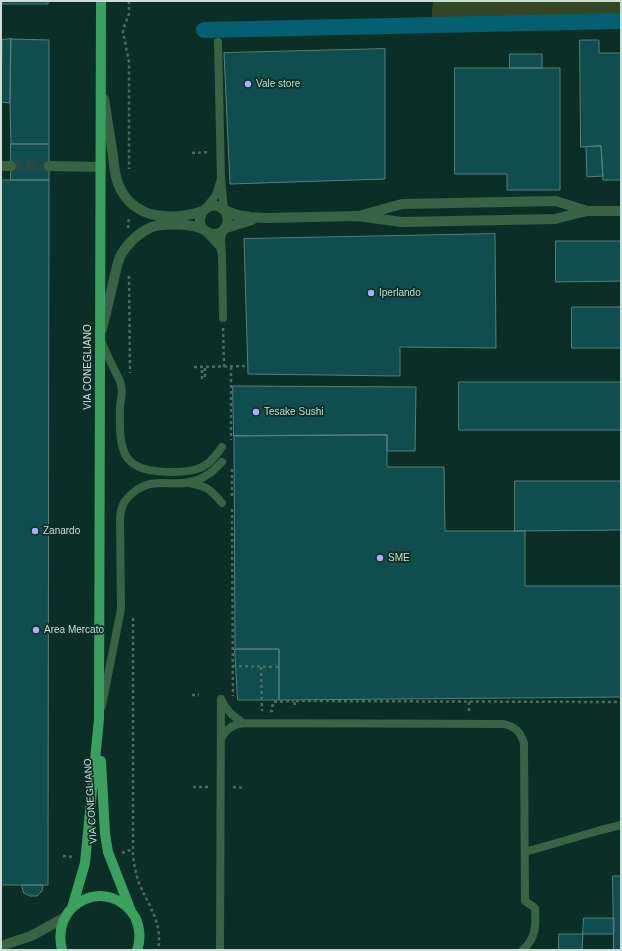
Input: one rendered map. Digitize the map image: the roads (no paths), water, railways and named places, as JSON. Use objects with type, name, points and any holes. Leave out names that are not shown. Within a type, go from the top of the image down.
[{"type":"main road","name":"VIA CONEGLIANO","points":[[102,1],[99,732],[105,834],[108,852],[130,911],[137,922],[140,935],[137,950]]},
{"type":"main road","name":"VIA CONEGLIANO","points":[[72,908],[86,862],[99,732]]},
{"type":"main road","points":[[62,950],[59,940],[60,929],[64,918],[72,908],[82,900],[95,896],[108,897],[121,902],[130,911]]},
{"type":"street","points":[[101,81],[115,170],[119,186],[134,206],[143,212],[154,216],[186,216],[216,206],[237,215],[268,218]]},
{"type":"street","points":[[49,166],[101,167]]},
{"type":"street","points":[[356,216],[402,204],[556,201],[587,211]]},
{"type":"street","points":[[204,230],[200,220],[205,210]]},
{"type":"street","points":[[224,210],[228,219],[224,229]]},
{"type":"street","points":[[100,339],[120,257],[132,241],[152,227],[184,225],[193,226],[214,234],[250,220],[268,218],[356,216],[402,222],[555,219],[587,211],[621,211]]},
{"type":"street","points":[[1,946],[31,936],[64,918]]},
{"type":"lane","points":[[218,42],[221,179],[224,210]]},
{"type":"lane","points":[[205,210],[216,195],[221,179]]},
{"type":"lane","points":[[223,318],[221,239],[224,229]]},
{"type":"lane","points":[[204,230],[220,247],[222,255]]},
{"type":"lane","points":[[100,339],[121,385],[120,440],[122,450],[126,458],[139,467],[156,472],[194,470],[210,462],[222,446]]},
{"type":"lane","points":[[187,483],[196,481],[211,473],[222,462]]},
{"type":"lane","points":[[99,719],[121,609],[120,509],[129,496],[145,485],[154,482],[187,483],[205,487],[210,490],[222,503]]},
{"type":"lane","points":[[220,950],[221,699],[226,709],[232,716],[243,723]]},
{"type":"lane","points":[[221,739],[225,731],[233,725],[243,723],[504,724],[517,730],[524,743],[525,901],[535,908],[536,924],[532,940],[523,950]]},
{"type":"lane","points":[[525,852],[621,825]]},
{"type":"waterway","points":[[204,30],[621,21]]},
{"type":"tunnel","points":[[11,166],[49,166]]},
{"type":"place","name":"Vale store","points":[[248,84]]},
{"type":"place","name":"Iperlando","points":[[371,293]]},
{"type":"place","name":"Tesake Sushi","points":[[256,412]]},
{"type":"place","name":"Zanardo","points":[[35,531]]},
{"type":"place","name":"SME","points":[[380,558]]},
{"type":"place","name":"Area Mercato","points":[[36,630]]}]
